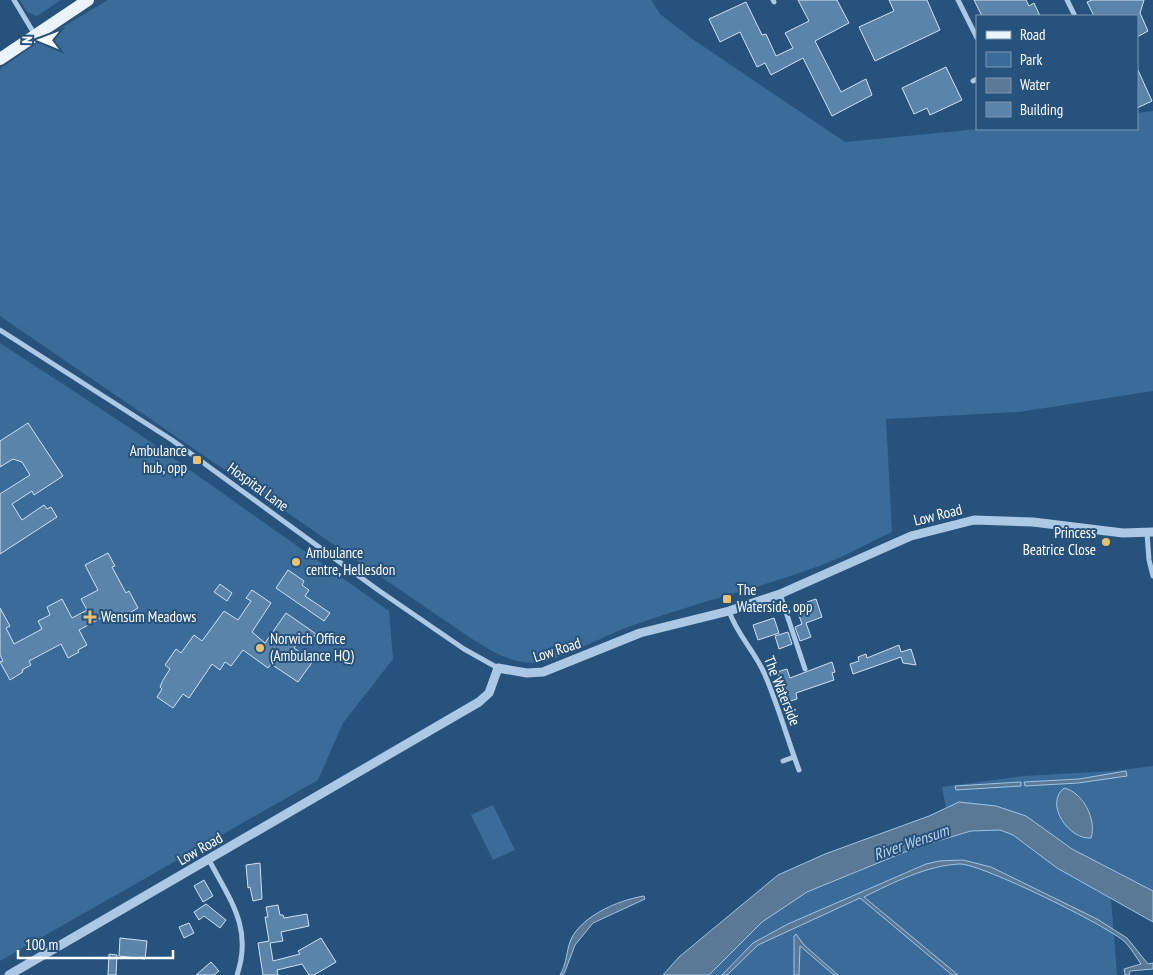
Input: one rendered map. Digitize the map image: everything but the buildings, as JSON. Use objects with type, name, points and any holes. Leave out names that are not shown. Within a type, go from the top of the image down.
[{"type":"main road","points":[[0,59],[88,0]]},
{"type":"street","points":[[14,0],[35,35]]},
{"type":"street","points":[[958,0],[976,36]]},
{"type":"street","points":[[1067,0],[1074,15]]},
{"type":"street","name":"Hospital Lane","points":[[0,330],[172,440],[378,590],[464,649],[498,668]]},
{"type":"street","name":"Low Road","points":[[9,975],[479,702],[489,693],[498,668],[527,673],[543,672],[640,633],[729,611],[780,594],[911,536],[974,520],[1033,522],[1123,533],[1150,532]]},
{"type":"street","points":[[1150,532],[1148,560],[1153,576]]},
{"type":"street","points":[[780,594],[805,669]]},
{"type":"street","name":"The Waterside","points":[[729,611],[735,628],[755,656],[765,675],[799,770]]},
{"type":"street","points":[[783,761],[794,757]]},
{"type":"street","points":[[209,860],[242,926],[244,946],[238,975]]},
{"type":"green space","points":[[20,0],[61,0],[37,16],[27,12]]},
{"type":"green space","points":[[108,0],[651,0],[660,14],[691,38],[845,142],[976,129],[1138,130],[1138,113],[1153,111],[1153,391],[1019,412],[886,419],[892,532],[819,566],[654,618],[556,658],[535,663],[511,659],[487,648],[444,620],[0,316],[0,69],[49,35]]},
{"type":"green space","points":[[0,343],[139,434],[389,611],[393,659],[343,723],[318,780],[0,961]]},
{"type":"green space","points":[[1153,766],[1153,891],[1072,849],[1026,816],[959,802],[946,808],[942,787],[1024,776],[1114,771]]},
{"type":"green space","points":[[493,805],[515,850],[493,860],[471,815]]},
{"type":"green space","points":[[1000,830],[1013,835],[1111,899],[1117,975],[709,975],[762,922],[807,892],[917,847],[971,831]]},
{"type":"water","points":[[1126,771],[1127,776],[1078,783],[1025,786],[1024,782],[1079,779]]},
{"type":"water","points":[[1021,782],[1021,786],[956,790],[955,786]]},
{"type":"water","points":[[1064,788],[1077,795],[1087,808],[1092,823],[1091,838],[1075,833],[1062,820],[1057,803],[1059,795]]},
{"type":"water","name":"River Wensum","points":[[959,802],[996,806],[1026,816],[1072,849],[1153,891],[1153,922],[1057,868],[1013,835],[1000,830],[971,831],[917,847],[807,892],[762,922],[709,975],[663,975],[679,957],[778,875],[825,854],[929,816]]},
{"type":"water","points":[[963,860],[991,867],[1097,919],[1127,938],[1148,964],[1153,963],[1153,969],[1130,971],[1129,975],[1125,975],[1124,969],[1141,964],[1127,944],[1114,934],[1071,910],[1017,884],[960,864],[923,871],[864,897],[958,975],[952,975],[860,898],[758,945],[727,975],[722,975],[753,943],[788,924],[926,864],[939,861]]},
{"type":"water","points":[[644,896],[645,899],[593,923],[575,945],[564,974],[560,975],[573,935],[580,927],[599,912],[611,906]]},
{"type":"water","points":[[796,934],[804,945],[838,975],[834,975],[800,946],[799,975],[794,975],[794,936]]},
{"type":"place","name":"Ambulance hub, opp","points":[[197,460]]},
{"type":"place","name":"Princess Beatrice Close","points":[[1106,542]]},
{"type":"place","name":"Ambulance centre, Hellesdon","points":[[296,562]]},
{"type":"place","name":"The Waterside, opp","points":[[727,599]]},
{"type":"place","name":"Wensum Meadows","points":[[90,617]]},
{"type":"place","name":"Norwich Office (Ambulance HQ)","points":[[260,648]]}]
